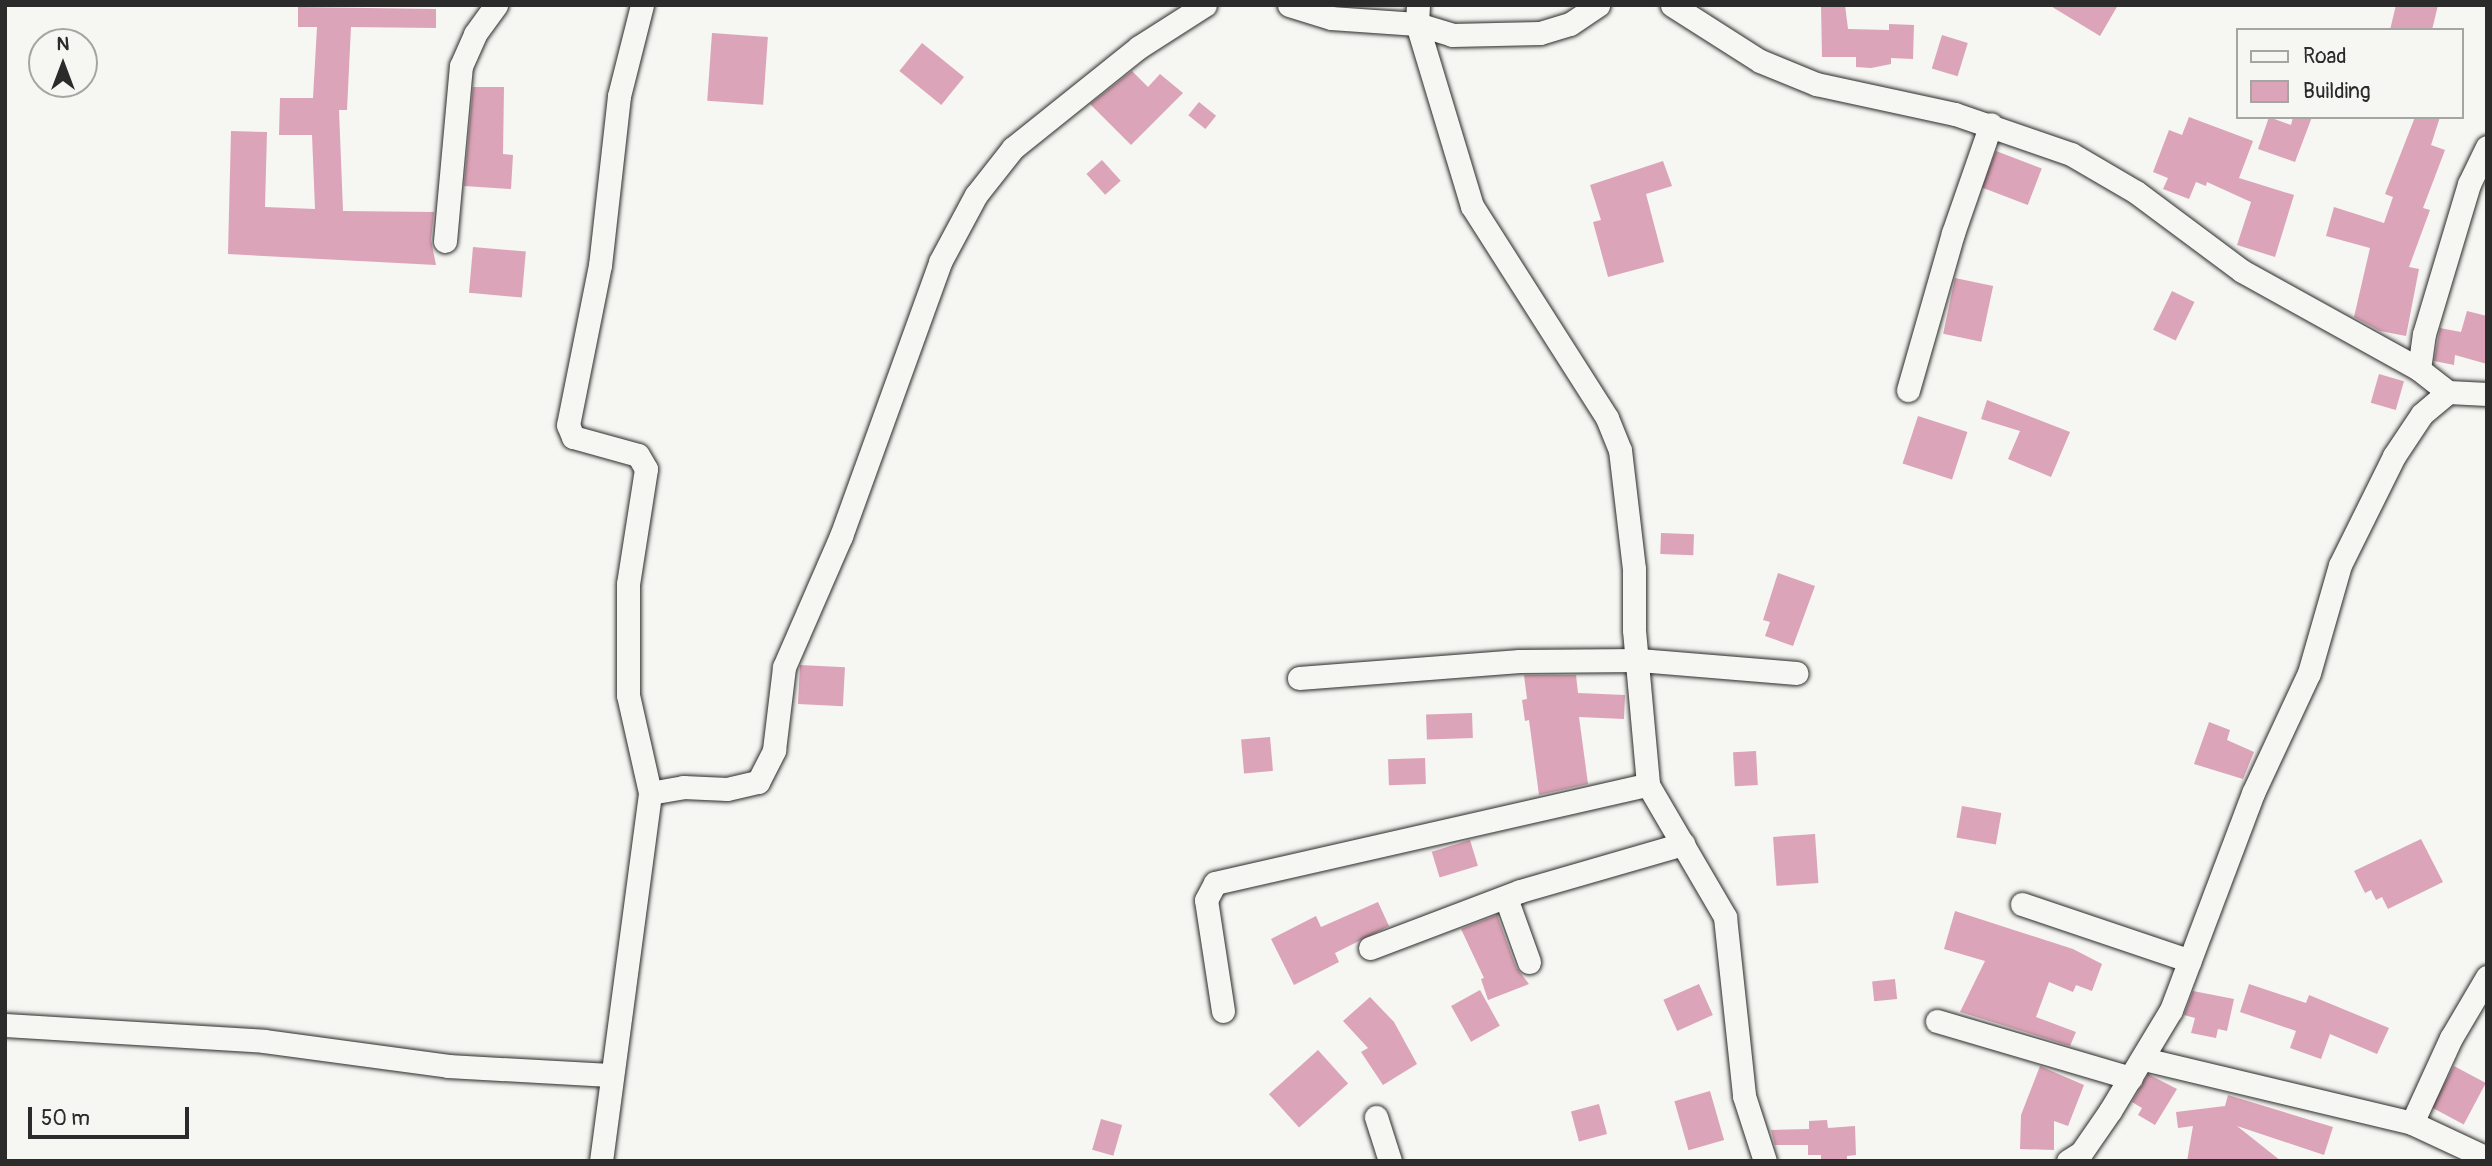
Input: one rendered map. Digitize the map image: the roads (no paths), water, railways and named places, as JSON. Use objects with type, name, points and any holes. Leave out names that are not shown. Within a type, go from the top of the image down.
[{"type":"street","points":[[445,241],[461,66],[475,34],[496,5]]},
{"type":"street","points":[[601,1161],[610,1075],[650,793],[628,695],[628,584],[646,470],[638,455],[573,437],[568,425],[600,265],[619,96],[642,5]]},
{"type":"street","points":[[650,793],[683,787],[727,789],[758,782],[774,750],[783,667],[841,536],[940,262],[976,195],[1013,148],[1139,47],[1205,5]]},
{"type":"street","points":[[1289,5],[1331,18],[1417,14],[1452,35],[1540,33],[1570,24],[1598,5]]},
{"type":"street","points":[[1672,5],[1760,61],[1816,84],[1991,124],[2071,154],[2136,192],[2242,271],[2419,369],[2448,392],[2487,394]]},
{"type":"street","points":[[1417,14],[1472,206],[1608,418],[1620,450],[1634,569],[1648,785],[1725,917],[1744,1096],[1760,1159]]},
{"type":"street","points":[[1908,390],[1949,246],[1991,124]]},
{"type":"street","points":[[2419,369],[2429,304],[2478,185],[2487,147]]},
{"type":"street","points":[[2068,1161],[2081,1153],[2144,1059],[2190,961],[2253,793],[2309,673],[2340,565],[2360,520],[2422,414],[2448,392]]},
{"type":"street","points":[[1298,678],[1519,661],[1639,660],[1796,673]]},
{"type":"street","points":[[1223,1011],[1206,900],[1215,883],[1648,785]]},
{"type":"street","points":[[1370,947],[1626,858],[1683,845]]},
{"type":"street","points":[[1506,898],[1529,962]]},
{"type":"street","points":[[2022,904],[2190,961]]},
{"type":"street","points":[[2412,1123],[2451,1038],[2487,977]]},
{"type":"street","points":[[1937,1021],[2131,1078]]},
{"type":"street","points":[[5,1025],[264,1041],[448,1066],[610,1075]]},
{"type":"street","points":[[2144,1059],[2412,1123],[2487,1158]]},
{"type":"street","points":[[1376,1117],[1390,1161]]}]
